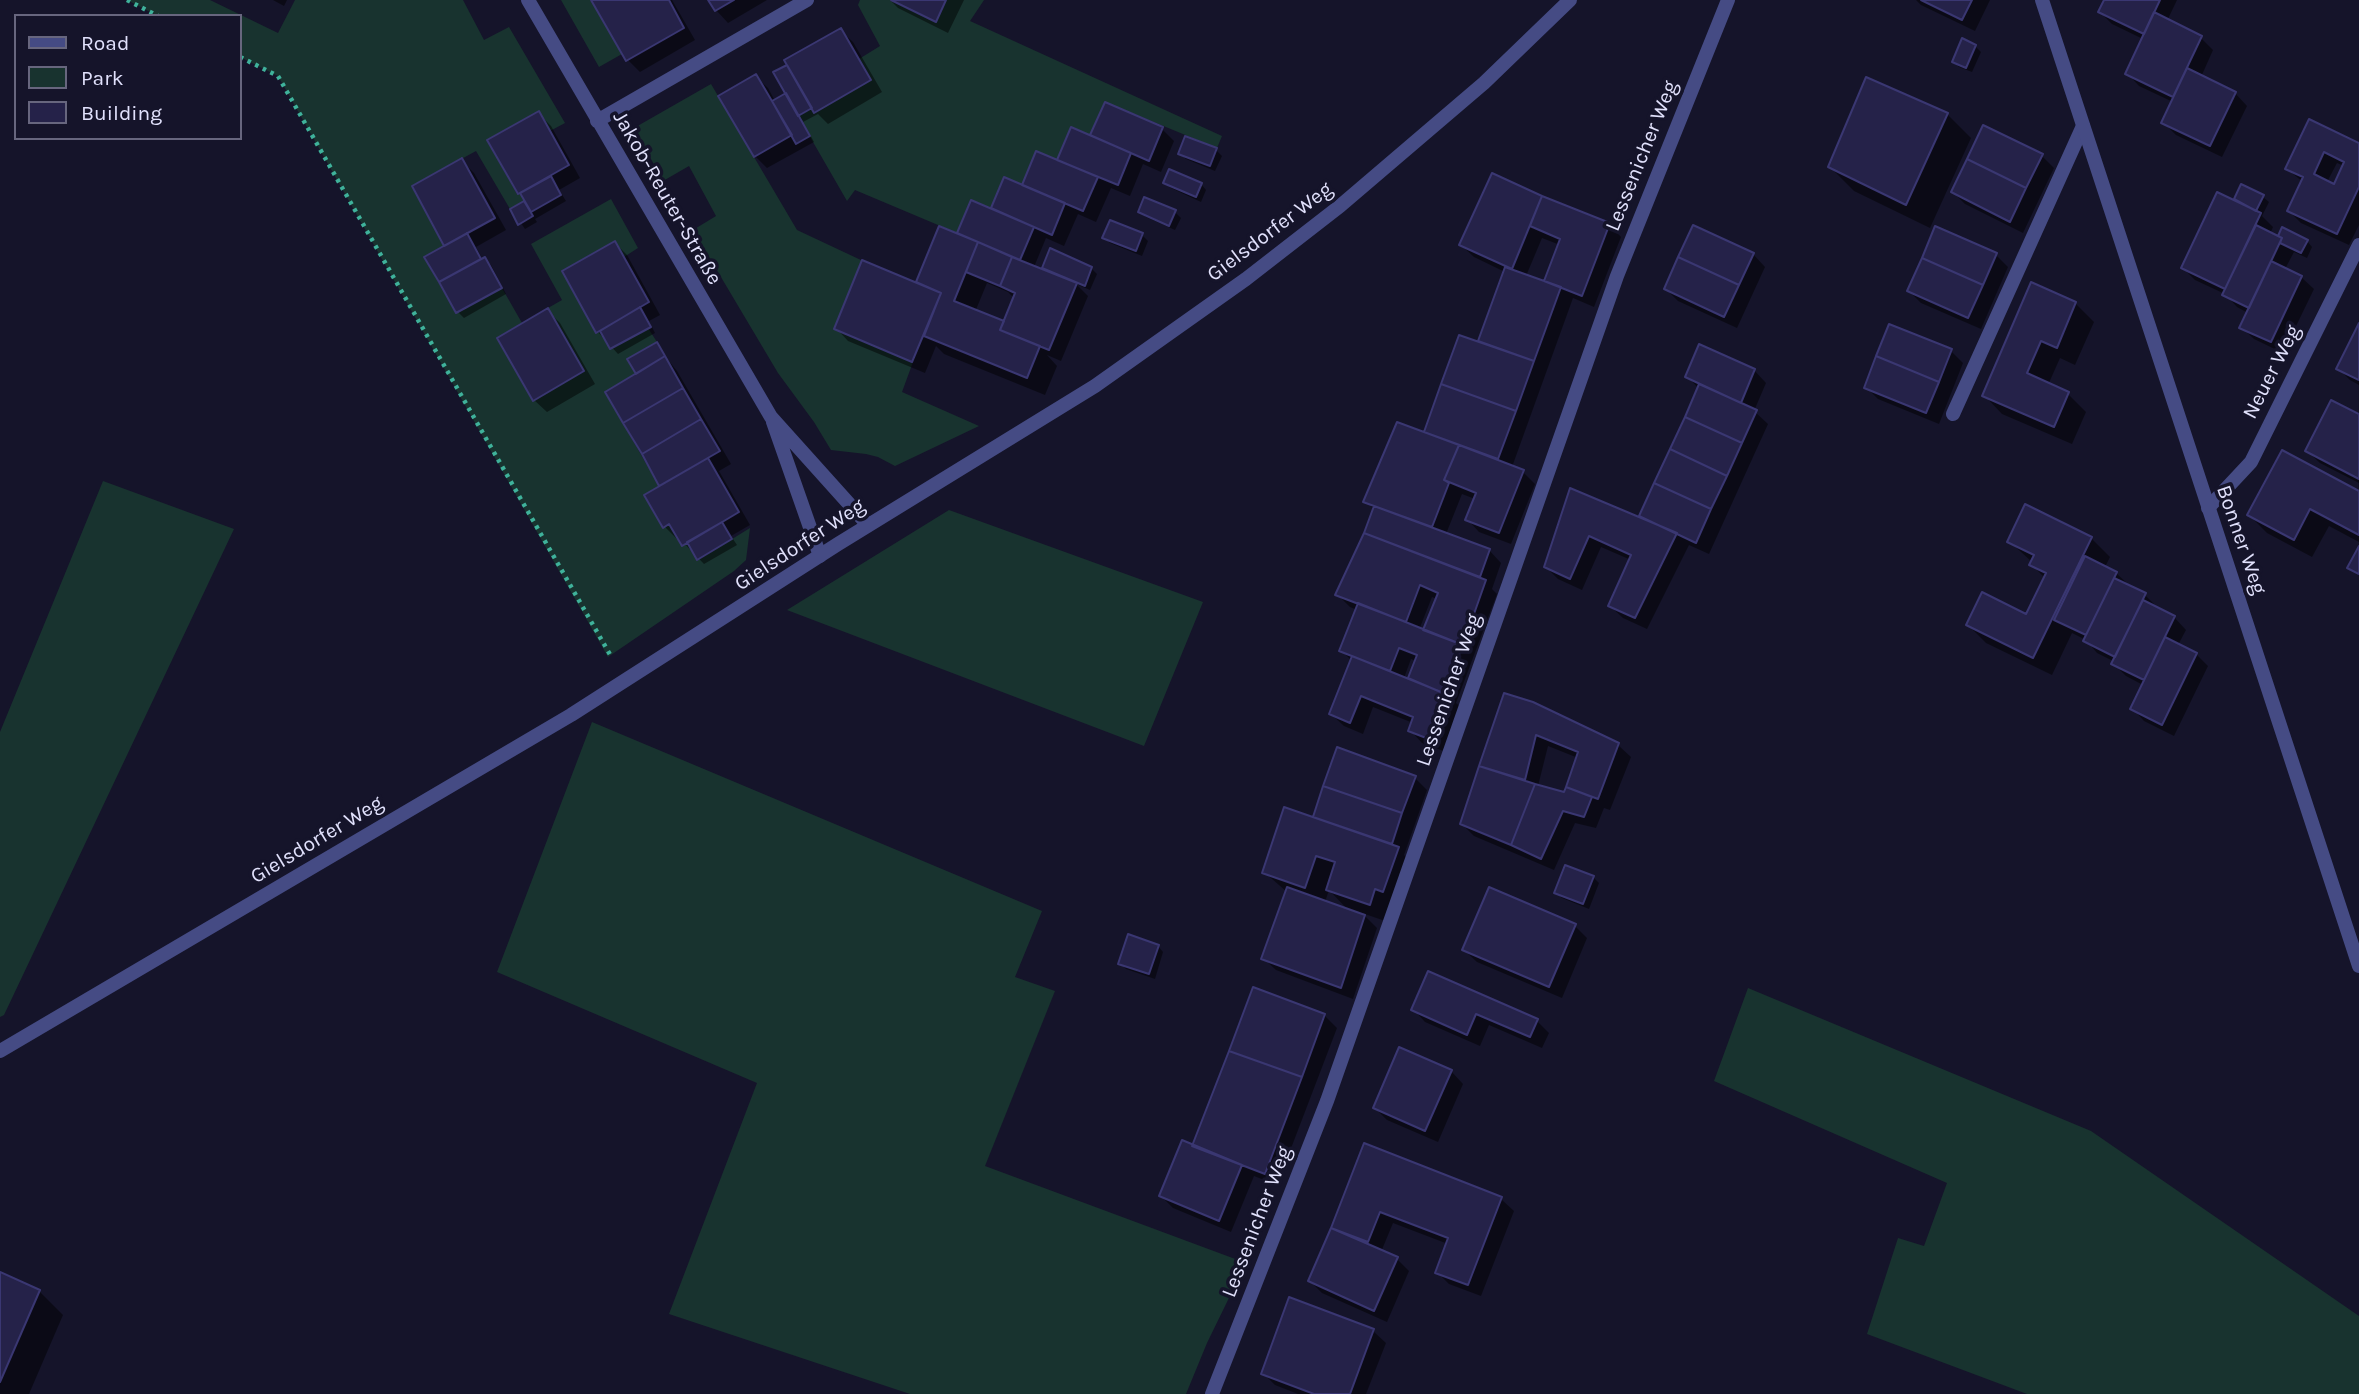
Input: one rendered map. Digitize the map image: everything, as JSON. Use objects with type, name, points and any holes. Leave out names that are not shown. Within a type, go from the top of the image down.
[{"type":"street","name":"Jakob-Reuter-Straße","points":[[528,0],[771,417],[820,556]]},
{"type":"street","points":[[597,121],[807,0]]},
{"type":"street","name":"Gielsdorfer Weg","points":[[0,1051],[547,729],[1095,386],[1246,279],[1419,140],[1484,83],[1570,0]]},
{"type":"street","name":"Lessenicher Weg","points":[[1212,1394],[1327,1101],[1617,276],[1728,0]]},
{"type":"street","name":"Bonner Weg","points":[[2042,0],[2359,966]]},
{"type":"street","points":[[1953,414],[2083,126]]},
{"type":"street","name":"Neuer Weg","points":[[2208,508],[2251,462],[2359,245]]},
{"type":"street","name":"Jakob-Reuter-Straße","points":[[771,417],[869,525]]},
{"type":"path","points":[[127,0],[154,14]]},
{"type":"path","points":[[242,58],[278,76],[625,681]]},
{"type":"green space","points":[[127,0],[210,0],[239,14],[154,14]]},
{"type":"green space","points":[[295,0],[463,0],[484,40],[509,27],[565,123],[550,131],[487,140],[517,194],[520,193],[524,201],[510,209],[476,151],[412,186],[444,246],[424,257],[456,313],[502,288],[522,323],[497,338],[533,401],[584,371],[548,308],[562,300],[531,244],[611,199],[638,248],[624,257],[615,241],[562,272],[596,332],[600,331],[610,349],[648,328],[657,342],[627,360],[636,374],[605,392],[659,486],[644,495],[663,527],[669,524],[681,545],[687,542],[698,560],[750,528],[746,560],[608,657],[278,76],[242,58],[242,16],[278,33]]},
{"type":"green space","points":[[561,0],[591,0],[622,54],[599,67]]},
{"type":"green space","points":[[860,0],[891,0],[935,21],[946,0],[984,0],[970,21],[1222,136],[1217,148],[1105,102],[1090,135],[1071,127],[1057,160],[1036,151],[1022,185],[1004,178],[991,208],[971,200],[957,233],[855,190],[847,201],[798,116],[871,80],[859,59],[880,46],[858,5]]},
{"type":"green space","points":[[711,84],[797,230],[863,261],[834,329],[913,362],[902,392],[979,426],[895,466],[866,454],[831,450],[778,373],[693,230],[716,216],[689,166],[663,181],[634,128]]},
{"type":"green space","points":[[103,481],[234,529],[4,1015],[0,1017],[0,732]]},
{"type":"green space","points":[[949,510],[1203,602],[1144,746],[787,610]]},
{"type":"green space","points":[[592,722],[1042,911],[1015,977],[1055,991],[985,1166],[1246,1263],[1207,1343],[1186,1394],[910,1394],[669,1314],[757,1083],[497,972]]},
{"type":"green space","points":[[1748,988],[2091,1131],[2359,1316],[2359,1394],[2027,1394],[1867,1334],[1898,1238],[1924,1246],[1947,1183],[1714,1081]]},
{"type":"building","points":[[591,0],[669,0],[684,28],[626,61]]},
{"type":"building","points":[[708,0],[734,0],[715,11]]},
{"type":"building","points":[[891,0],[946,0],[936,22]]},
{"type":"building","points":[[1921,0],[1972,0],[1962,20]]},
{"type":"building","points":[[2104,0],[2160,0],[2144,34],[2098,12]]},
{"type":"building","points":[[2154,12],[2202,36],[2173,97],[2125,74]]},
{"type":"building","points":[[841,28],[871,80],[814,113],[784,60]]},
{"type":"building","points":[[1962,38],[1976,45],[1966,68],[1952,62]]},
{"type":"building","points":[[787,65],[812,108],[798,116],[773,72]]},
{"type":"building","points":[[2187,68],[2236,92],[2210,146],[2161,123]]},
{"type":"building","points":[[756,74],[792,135],[754,157],[718,96]]},
{"type":"building","points":[[1866,77],[1948,113],[1906,205],[1828,167]]},
{"type":"building","points":[[786,93],[810,136],[796,144],[772,101]]},
{"type":"building","points":[[1105,102],[1163,127],[1149,161],[1090,135]]},
{"type":"building","points":[[539,111],[569,165],[518,194],[487,140]]},
{"type":"building","points":[[2309,119],[2359,143],[2359,187],[2337,234],[2287,211],[2303,177],[2285,169]],"holes":[[[2324,152],[2344,162],[2334,184],[2314,174]]]},
{"type":"building","points":[[1983,125],[2043,154],[2026,188],[1967,159]]},
{"type":"building","points":[[1071,127],[1131,153],[1118,185],[1057,160]]},
{"type":"building","points":[[1185,136],[1217,148],[1210,166],[1178,154]]},
{"type":"building","points":[[1036,151],[1098,177],[1083,211],[1022,185]]},
{"type":"building","points":[[462,158],[495,218],[444,246],[412,186]]},
{"type":"building","points":[[1967,159],[2026,188],[2010,222],[1951,192]]},
{"type":"building","points":[[1169,169],[1202,183],[1196,197],[1163,183]]},
{"type":"building","points":[[1492,173],[1542,196],[1512,269],[1459,245]]},
{"type":"building","points":[[551,176],[561,195],[531,212],[520,193]]},
{"type":"building","points":[[1004,177],[1065,203],[1052,235],[991,208]]},
{"type":"building","points":[[2241,184],[2264,195],[2256,211],[2234,199]]},
{"type":"building","points":[[2217,192],[2261,213],[2225,289],[2181,268]]},
{"type":"building","points":[[1542,196],[1610,223],[1582,296],[1544,281],[1560,239],[1530,226]]},
{"type":"building","points":[[1144,197],[1176,210],[1169,226],[1138,212]]},
{"type":"building","points":[[971,200],[1034,227],[1020,260],[957,233]]},
{"type":"building","points":[[524,201],[533,216],[518,225],[510,209]]},
{"type":"building","points":[[1110,220],[1143,233],[1136,251],[1102,238]]},
{"type":"building","points":[[1693,225],[1754,253],[1739,285],[1678,257]]},
{"type":"building","points":[[2256,225],[2282,238],[2249,308],[2222,295]]},
{"type":"building","points":[[939,226],[978,242],[954,301],[1004,321],[1000,330],[1040,346],[1027,378],[924,336],[941,293],[916,282]]},
{"type":"building","points":[[1935,226],[1997,253],[1983,285],[1922,258]]},
{"type":"building","points":[[2282,227],[2308,240],[2301,253],[2280,243],[2282,238],[2278,236]]},
{"type":"building","points":[[467,233],[481,259],[439,282],[424,257]]},
{"type":"building","points":[[615,241],[649,302],[596,333],[562,271]]},
{"type":"building","points":[[978,242],[1012,257],[1000,286],[966,272]]},
{"type":"building","points":[[1050,248],[1092,267],[1085,286],[1042,268]]},
{"type":"building","points":[[485,257],[502,288],[456,313],[439,282]]},
{"type":"building","points":[[1012,257],[1077,283],[1049,350],[1000,330],[1015,293],[1000,286]]},
{"type":"building","points":[[1678,257],[1739,285],[1724,317],[1664,289]]},
{"type":"building","points":[[1922,258],[1983,285],[1968,318],[1907,291]]},
{"type":"building","points":[[862,260],[941,293],[912,362],[834,329]]},
{"type":"building","points":[[2271,261],[2302,276],[2271,342],[2239,328]]},
{"type":"building","points":[[1505,267],[1561,287],[1534,361],[1478,341]]},
{"type":"building","points":[[2031,282],[2076,302],[2057,348],[2041,341],[2027,373],[2069,392],[2054,427],[1982,396]]},
{"type":"building","points":[[640,307],[651,327],[610,349],[600,331]]},
{"type":"building","points":[[548,308],[584,371],[533,401],[497,338]]},
{"type":"building","points":[[2359,323],[2359,380],[2336,369]]},
{"type":"building","points":[[1889,324],[1952,349],[1939,382],[1876,356]]},
{"type":"building","points":[[1459,335],[1534,361],[1516,411],[1441,384]]},
{"type":"building","points":[[657,342],[665,356],[636,374],[627,359]]},
{"type":"building","points":[[1699,344],[1755,369],[1741,403],[1685,377]]},
{"type":"building","points":[[665,356],[683,388],[623,423],[605,392]]},
{"type":"building","points":[[1876,356],[1939,382],[1926,413],[1864,388]]},
{"type":"building","points":[[1441,384],[1516,411],[1498,459],[1424,432]]},
{"type":"building","points":[[1699,384],[1757,410],[1742,443],[1685,417]]},
{"type":"building","points":[[683,388],[701,419],[642,454],[623,423]]},
{"type":"building","points":[[2331,400],[2359,414],[2359,479],[2305,451]]},
{"type":"building","points":[[1685,417],[1742,443],[1727,476],[1670,449]]},
{"type":"building","points":[[701,419],[720,451],[659,486],[642,454]]},
{"type":"building","points":[[1397,422],[1459,445],[1444,480],[1449,483],[1432,527],[1363,502]]},
{"type":"building","points":[[1459,445],[1524,470],[1499,533],[1465,520],[1476,493],[1444,480]]},
{"type":"building","points":[[1670,449],[1727,476],[1711,509],[1654,483]]},
{"type":"building","points":[[2282,450],[2359,491],[2359,535],[2310,509],[2294,540],[2247,515]]},
{"type":"building","points":[[708,458],[739,512],[682,546],[669,524],[663,528],[644,495]]},
{"type":"building","points":[[1654,483],[1711,509],[1696,543],[1639,516]]},
{"type":"building","points":[[1570,488],[1677,533],[1635,618],[1608,606],[1631,555],[1589,536],[1570,579],[1544,567]]},
{"type":"building","points":[[2025,504],[2092,537],[2033,658],[1966,625],[1982,592],[2026,614],[2046,573],[2029,565],[2034,555],[2007,542]]},
{"type":"building","points":[[1374,506],[1490,549],[1480,577],[1364,533]]},
{"type":"building","points":[[722,522],[732,539],[697,560],[687,542]]},
{"type":"building","points":[[1364,533],[1486,580],[1463,645],[1423,630],[1438,593],[1420,585],[1406,622],[1335,595]]},
{"type":"building","points":[[2359,546],[2359,574],[2347,568]]},
{"type":"building","points":[[2085,556],[2117,572],[2086,635],[2054,620]]},
{"type":"building","points":[[2114,578],[2146,593],[2115,657],[2083,641]]},
{"type":"building","points":[[2143,600],[2175,616],[2144,680],[2111,664]]},
{"type":"building","points":[[1358,603],[1463,645],[1443,693],[1408,678],[1417,655],[1399,648],[1390,671],[1339,651]]},
{"type":"building","points":[[2165,637],[2197,653],[2162,725],[2130,709]]},
{"type":"building","points":[[1352,656],[1451,696],[1434,741],[1408,731],[1413,717],[1361,696],[1350,723],[1329,714]]},
{"type":"building","points":[[1504,693],[1533,702],[1619,743],[1598,799],[1566,787],[1578,752],[1536,735],[1525,780],[1479,766]]},
{"type":"building","points":[[1337,747],[1416,776],[1402,813],[1323,786]]},
{"type":"building","points":[[1479,766],[1535,784],[1511,845],[1460,824]]},
{"type":"building","points":[[1535,784],[1564,792],[1566,787],[1592,797],[1584,817],[1563,811],[1541,859],[1511,845]]},
{"type":"building","points":[[1323,786],[1402,813],[1392,844],[1313,817]]},
{"type":"building","points":[[1284,807],[1399,847],[1383,892],[1375,889],[1370,905],[1326,890],[1335,862],[1316,856],[1305,888],[1262,873]]},
{"type":"building","points":[[1565,865],[1594,876],[1583,904],[1554,893]]},
{"type":"building","points":[[1287,887],[1365,915],[1341,988],[1261,959]]},
{"type":"building","points":[[1489,887],[1576,924],[1549,987],[1462,950]]},
{"type":"building","points":[[1128,934],[1159,945],[1149,974],[1118,964]]},
{"type":"building","points":[[1428,971],[1538,1019],[1530,1037],[1476,1014],[1467,1035],[1411,1010]]},
{"type":"building","points":[[1253,987],[1325,1014],[1302,1077],[1229,1051]]},
{"type":"building","points":[[1399,1047],[1452,1070],[1425,1131],[1373,1108]]},
{"type":"building","points":[[1229,1051],[1302,1077],[1265,1174],[1192,1146]]},
{"type":"building","points":[[1182,1140],[1242,1165],[1219,1221],[1159,1196]]},
{"type":"building","points":[[1364,1143],[1502,1197],[1468,1285],[1435,1273],[1448,1238],[1380,1212],[1368,1242],[1331,1228]]},
{"type":"building","points":[[1331,1228],[1398,1257],[1374,1311],[1308,1281]]},
{"type":"building","points":[[0,1272],[40,1290],[0,1382]]},
{"type":"building","points":[[1289,1297],[1374,1329],[1350,1394],[1314,1394],[1261,1374]]}]
